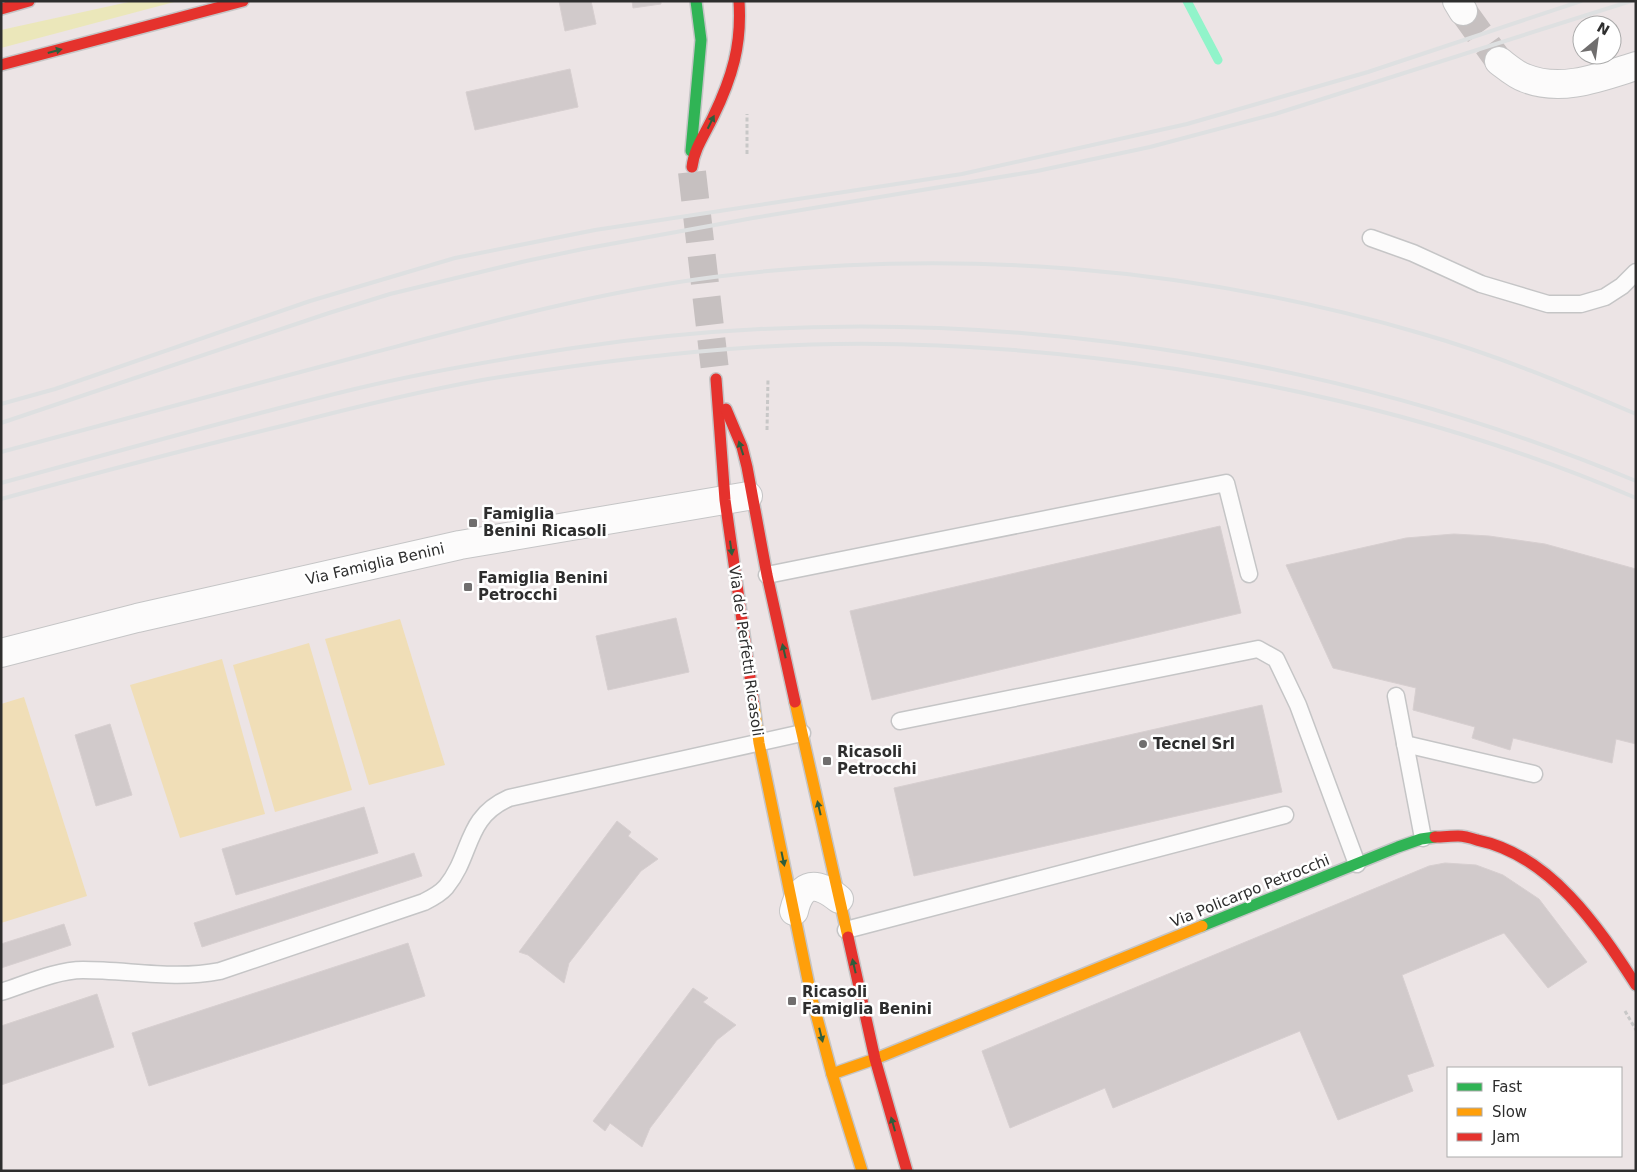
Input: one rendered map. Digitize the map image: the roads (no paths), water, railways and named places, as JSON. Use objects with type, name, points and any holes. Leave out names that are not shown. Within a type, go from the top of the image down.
[{"type":"main road","points":[[1,9],[29,1]]},
{"type":"main road","points":[[1,65],[243,1]]},
{"type":"main road","points":[[696,1],[701,40],[690,147],[692,170],[695,153],[725,91],[738,51],[741,30],[739,1]]},
{"type":"main road","name":"Via de' Perfetti Ricasoli","points":[[862,1171],[832,1074],[811,995],[759,743],[725,500],[717,384],[742,447],[766,575],[875,1059],[907,1171]]},
{"type":"main road","name":"Via Policarpo Petrocchi","points":[[832,1074],[875,1059],[1423,838],[1449,836],[1478,838],[1508,849],[1540,868],[1582,908],[1622,962],[1636,985]]},
{"type":"street","points":[[1499,61],[1524,78],[1560,85],[1572,84],[1636,66]]},
{"type":"street","name":"Via Famiglia Benini","points":[[1,653],[137,618],[460,545],[752,496]]},
{"type":"street","points":[[794,911],[800,893],[811,887],[823,888],[839,899]]},
{"type":"lane","points":[[1371,238],[1413,253],[1481,284],[1548,304],[1581,304],[1605,298],[1622,286],[1636,272]]},
{"type":"lane","points":[[766,575],[1226,483],[1250,574]]},
{"type":"lane","points":[[900,721],[1258,649],[1276,659],[1298,705],[1357,864]]},
{"type":"lane","points":[[1396,696],[1423,838]]},
{"type":"lane","points":[[1,992],[65,972],[82,970],[182,975],[202,974],[220,970],[424,902],[437,895],[446,887],[453,876],[478,822],[485,812],[509,798],[802,733]]},
{"type":"lane","points":[[1405,744],[1534,774]]},
{"type":"lane","points":[[846,930],[1285,815]]},
{"type":"waterway","points":[[1187,1],[1218,60]]},
{"type":"tunnel","points":[[1463,11],[1499,61]]},
{"type":"tunnel","points":[[692,172],[716,379]]},
{"type":"railway","points":[[1,404],[55,389],[310,301],[455,258],[595,230],[962,174],[1187,124],[1368,72],[1581,1]]},
{"type":"railway","points":[[1,423],[390,294],[583,249],[753,218],[1037,171],[1150,147],[1275,114],[1631,1]]},
{"type":"railway","points":[[1,452],[454,331],[583,300],[670,283],[714,277],[803,268],[892,264],[982,264],[1071,269],[1160,278],[1249,292],[1336,311],[1450,342],[1531,371],[1636,414]]},
{"type":"railway","points":[[1,483],[224,422],[412,376],[573,348],[708,333],[843,327],[978,330],[1114,342],[1247,364],[1380,394],[1509,433],[1636,481]]},
{"type":"railway","points":[[1,499],[335,412],[482,380],[654,356],[810,344],[915,344],[1020,350],[1176,369],[1235,379],[1352,404],[1468,436],[1581,475],[1636,498]]},
{"type":"place","name":"Famiglia Benini Ricasoli","points":[[473,523]]},
{"type":"place","name":"Famiglia Benini Petrocchi","points":[[468,587]]},
{"type":"place","name":"Tecnel Srl","points":[[1143,744]]},
{"type":"place","name":"Ricasoli Petrocchi","points":[[827,761]]},
{"type":"place","name":"Ricasoli Famiglia Benini","points":[[792,1001]]}]
